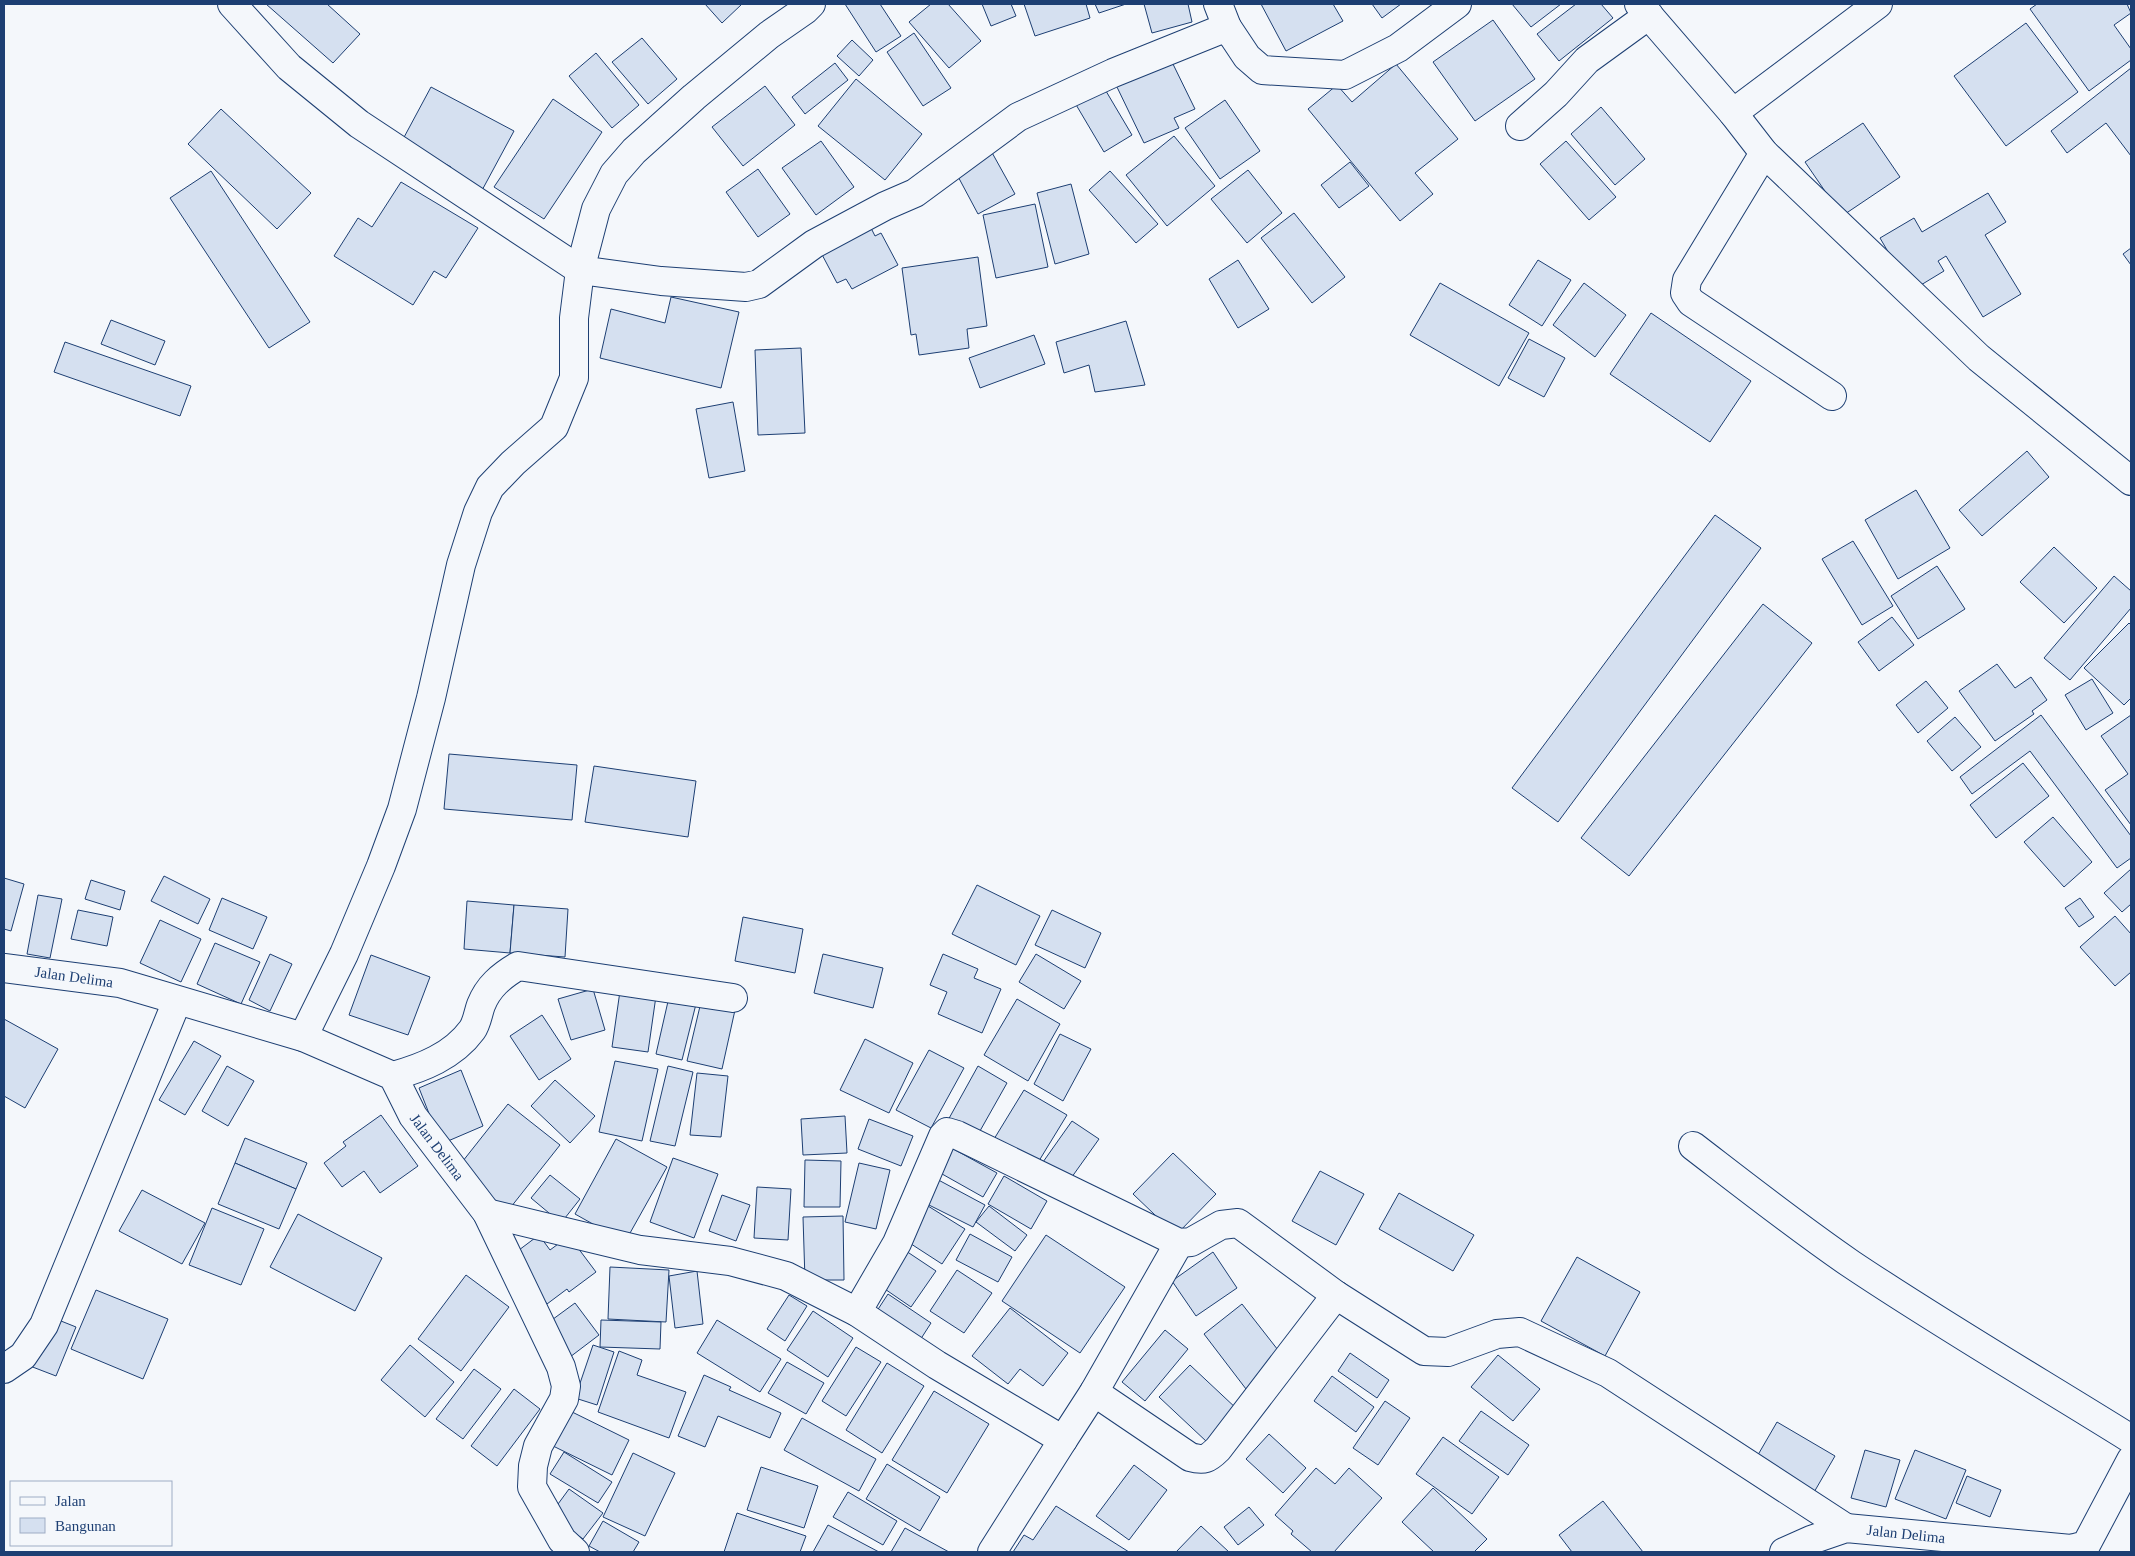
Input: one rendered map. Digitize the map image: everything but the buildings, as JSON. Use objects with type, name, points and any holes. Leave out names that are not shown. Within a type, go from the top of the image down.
[{"type":"street","points":[[232,4],[289,67],[359,124],[580,270],[611,276],[736,287],[760,284],[814,244],[885,206],[915,193],[1018,117],[1113,74],[1222,15],[1246,57],[1262,70],[1345,75],[1398,48],[1457,4]]},
{"type":"street","points":[[303,1037],[344,954],[381,866],[402,809],[431,698],[461,565],[478,512],[490,487],[513,463],[554,427],[574,378],[574,318],[580,270],[596,209],[614,174],[629,157],[694,97],[769,35],[811,4]]},
{"type":"street","points":[[1733,113],[1878,4]]},
{"type":"street","points":[[1520,126],[1556,94],[1588,60],[1644,10],[1764,152],[1979,358],[2131,481]]},
{"type":"street","points":[[1764,152],[1688,280],[1685,293],[1691,302],[1832,396]]},
{"type":"street","points":[[393,1076],[413,1070],[455,1050],[473,1029],[482,1002],[495,982],[518,966],[733,998]]},
{"type":"street","name":"Jalan Delima","points":[[4,968],[120,983],[303,1037],[393,1076],[413,1116],[487,1213],[561,1367],[566,1386],[564,1399],[538,1446],[532,1466],[532,1487],[562,1540],[575,1552]]},
{"type":"street","points":[[4,1369],[23,1356],[44,1325],[177,1001]]},
{"type":"street","points":[[856,1312],[897,1243],[943,1136],[947,1132],[957,1135],[1179,1243],[1191,1242],[1221,1225],[1238,1223],[1336,1295],[1424,1351],[1448,1352],[1498,1334],[1520,1332],[1608,1373],[1846,1528]]},
{"type":"street","points":[[1693,1146],[1798,1226],[1852,1264],[1948,1326],[2131,1439]]},
{"type":"street","points":[[487,1213],[640,1250],[730,1261],[786,1276],[856,1312],[937,1365],[1063,1440]]},
{"type":"street","points":[[992,1552],[1094,1392],[1179,1243]]},
{"type":"street","points":[[1094,1392],[1190,1456],[1202,1460],[1208,1458],[1218,1449],[1336,1295]]},
{"type":"street","name":"Jalan Delima","points":[[1784,1552],[1846,1528],[2071,1549],[2086,1545],[2131,1460]]}]
